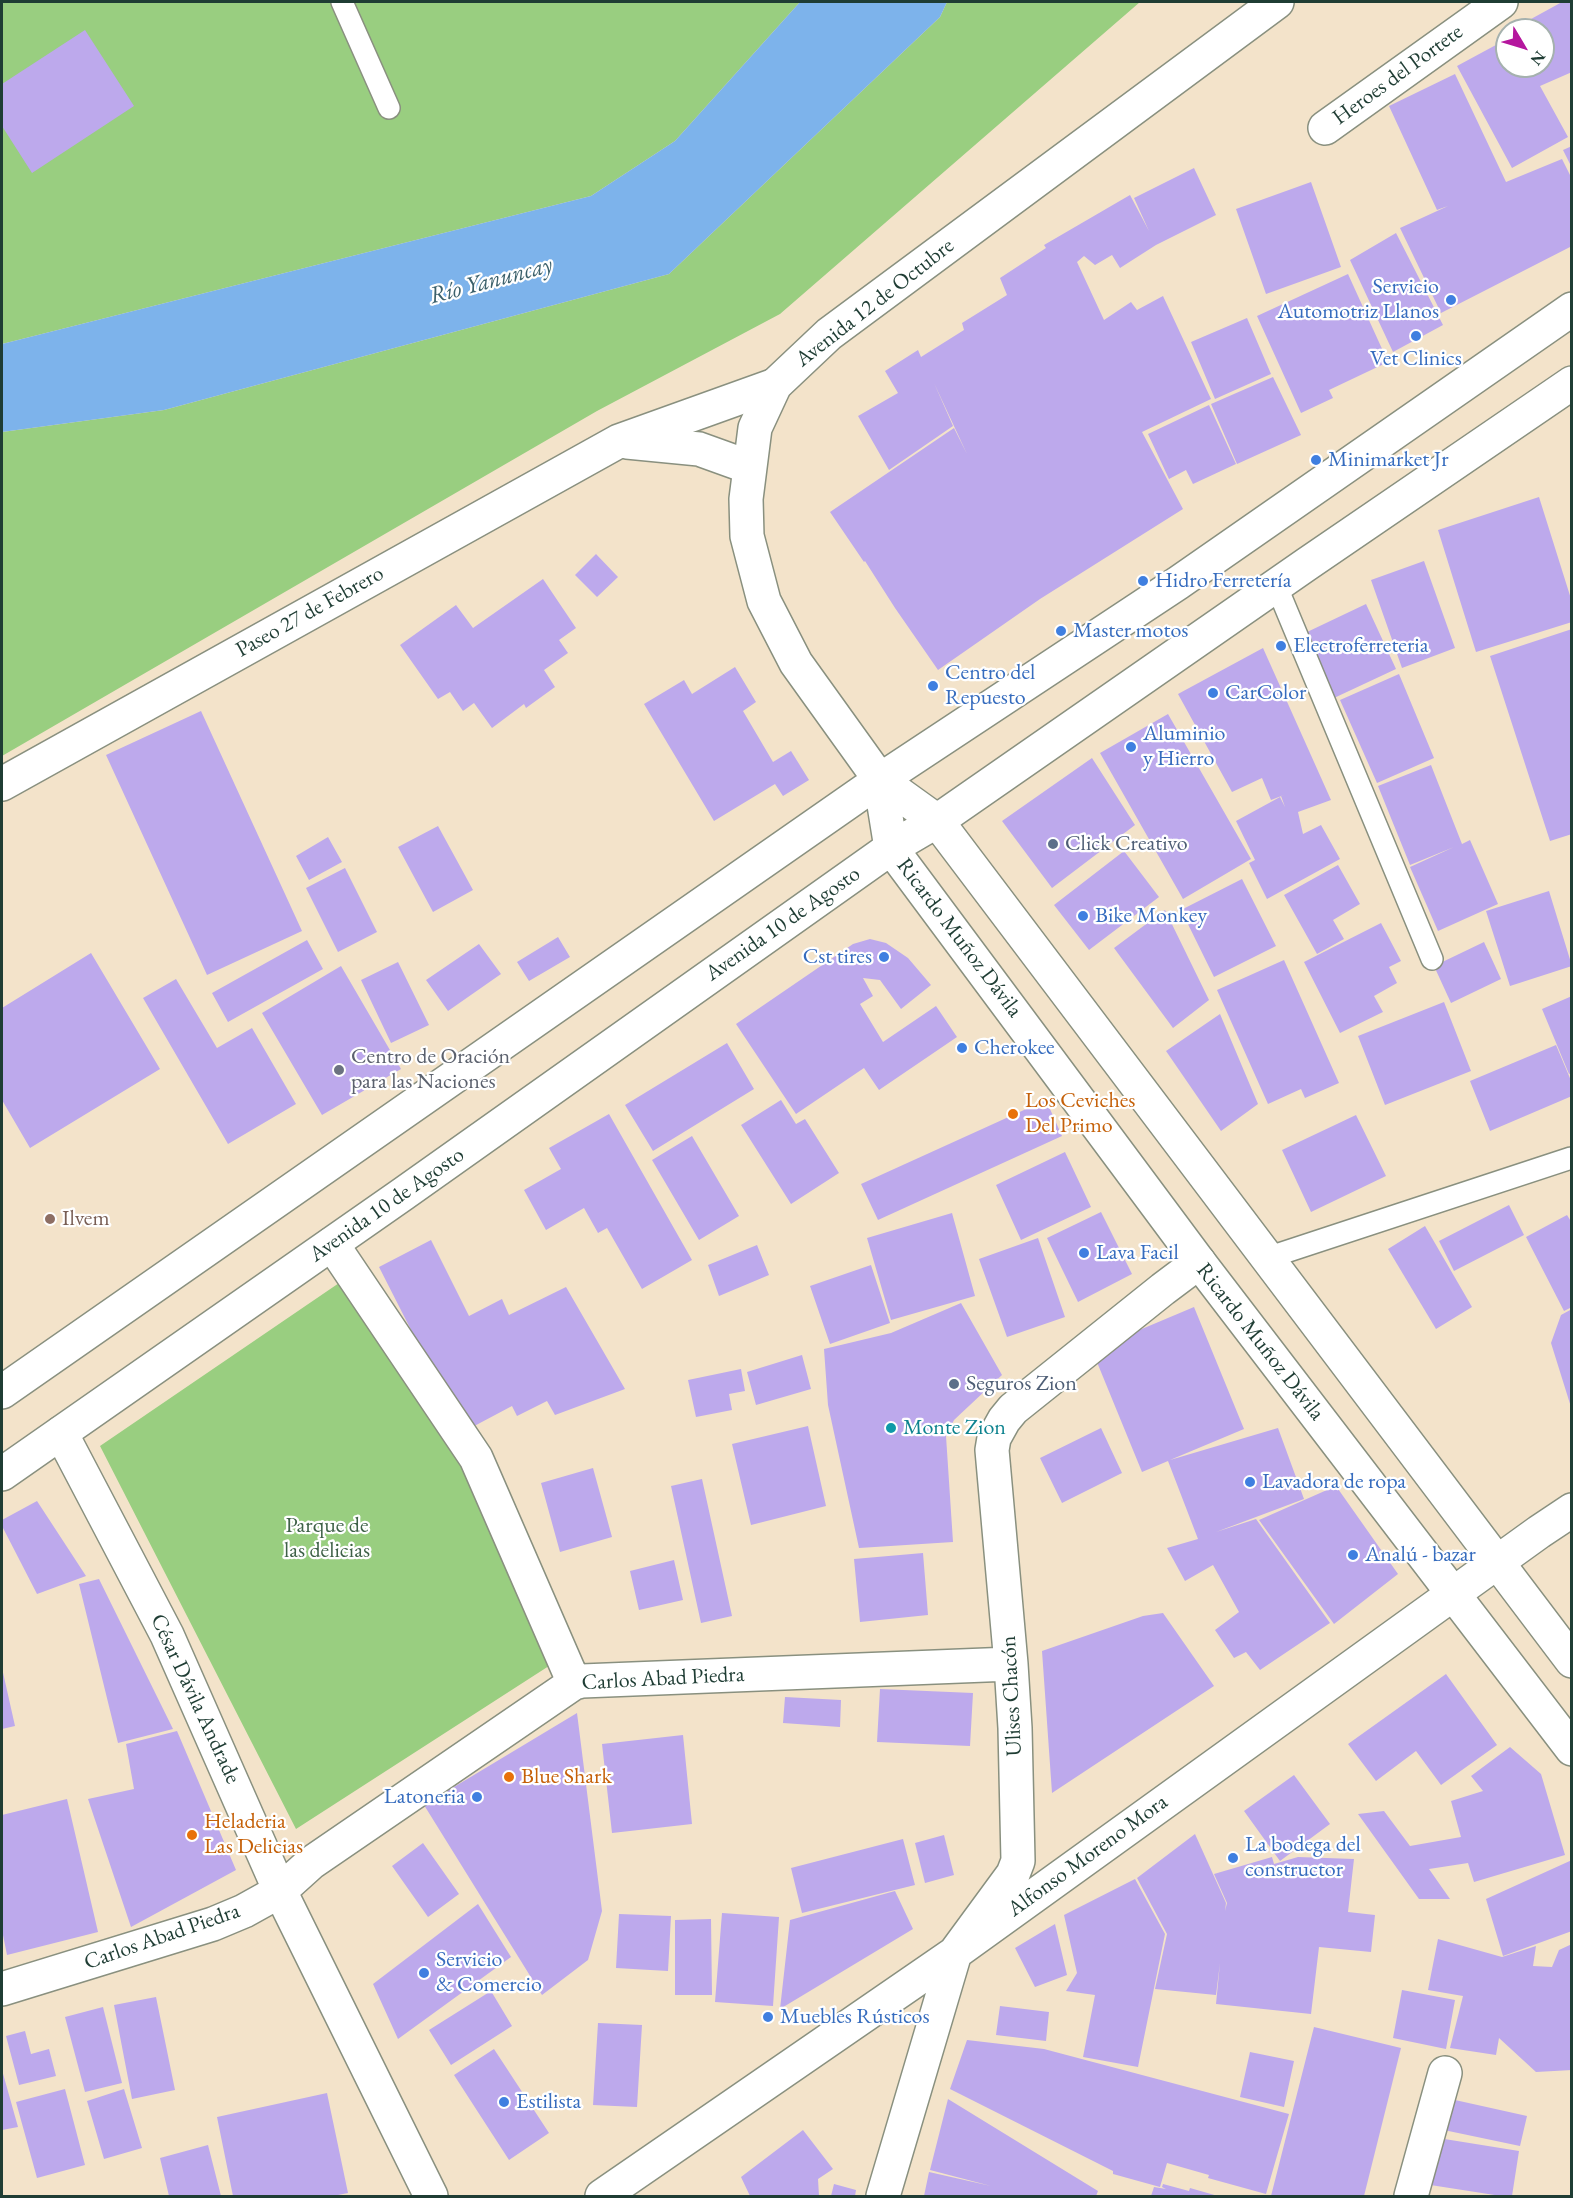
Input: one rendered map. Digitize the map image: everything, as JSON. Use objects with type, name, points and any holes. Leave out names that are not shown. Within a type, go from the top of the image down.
[{"type":"main road","name":"Avenida 12 de Octubre","points":[[1212,49],[1251,2]]},
{"type":"main road","name":"Avenida 12 de Octubre","points":[[880,780],[796,663],[764,600],[747,536],[746,500],[748,468],[755,428],[775,385],[829,334],[1277,2]]},
{"type":"main road","name":"Heroes del Portete","points":[[1325,128],[1500,2]]},
{"type":"main road","points":[[2,1392],[880,780],[1178,583],[1572,309]]},
{"type":"main road","name":"Avenida 10 de Agosto","points":[[2,1474],[332,1244],[891,848],[936,820],[1572,383]]},
{"type":"main road","name":"Paseo 27 de Febrero","points":[[2,784],[619,441],[775,385]]},
{"type":"main road","points":[[619,441],[699,449],[748,468]]},
{"type":"main road","points":[[880,780],[936,820],[1572,1661]]},
{"type":"main road","name":"Ricardo Muñoz Dávila","points":[[880,780],[891,848],[1199,1262],[1572,1749]]},
{"type":"main road","points":[[332,1244],[476,1458],[574,1683]]},
{"type":"main road","name":"Ulises Chacón","points":[[883,2196],[955,1953],[1013,1874],[1018,1861],[1011,1664],[992,1450],[994,1438],[1013,1409],[1199,1262]]},
{"type":"main road","name":"César Dávila Andrade","points":[[61,1433],[167,1635],[280,1891],[431,2196]]},
{"type":"main road","name":"Alfonso Moreno Mora","points":[[602,2196],[955,1953],[1572,1510]]},
{"type":"main road","name":"Carlos Abad Piedra","points":[[2,1989],[213,1924],[244,1911],[280,1891],[311,1863],[574,1683],[1011,1664]]},
{"type":"main road","points":[[1411,2196],[1445,2073]]},
{"type":"lane","points":[[342,2],[389,108]]},
{"type":"lane","points":[[1276,585],[1432,959]]},
{"type":"lane","points":[[1266,1258],[1571,1158]]},
{"type":"green space","points":[[2,2],[800,2],[675,141],[591,196],[2,344]]},
{"type":"green space","points":[[947,2],[1140,2],[780,314],[597,411],[2,756],[2,432],[164,410],[669,274],[940,17]]},
{"type":"green space","name":"Parque de las delicias","points":[[342,1281],[468,1461],[552,1664],[296,1829],[100,1446]]},
{"type":"water","name":"Río Yanuncay","points":[[800,2],[947,2],[940,17],[669,274],[164,410],[2,432],[2,344],[591,196],[675,141]]},
{"type":"building","points":[[1562,2],[1572,2],[1572,72],[1540,86],[1568,137],[1512,168],[1457,66],[1495,45],[1495,78],[1555,78],[1555,18],[1533,18]]},
{"type":"building","points":[[85,30],[134,106],[32,173],[2,126],[2,84]]},
{"type":"building","points":[[1455,74],[1506,182],[1562,159],[1572,179],[1572,246],[1441,313],[1400,228],[1448,206],[1437,210],[1389,106]]},
{"type":"building","points":[[1572,146],[1572,168],[1563,150]]},
{"type":"building","points":[[1194,168],[1216,215],[1156,245],[1120,268],[1112,255],[1095,265],[1084,256],[1077,262],[1104,320],[1131,302],[1137,310],[1163,296],[1211,399],[1142,432],[1183,509],[1040,599],[938,670],[830,512],[954,428],[967,454],[934,383],[953,426],[889,470],[858,416],[898,393],[885,371],[918,350],[921,357],[964,330],[962,323],[1007,295],[1000,278],[1046,248],[1044,245],[1130,195],[1149,231],[1134,198]]},
{"type":"building","points":[[1311,182],[1341,267],[1266,294],[1236,209]]},
{"type":"building","points":[[1396,233],[1443,325],[1393,352],[1350,260]]},
{"type":"building","points":[[1348,274],[1388,362],[1329,390],[1333,398],[1301,413],[1257,316]]},
{"type":"building","points":[[1247,318],[1271,374],[1215,399],[1191,342]]},
{"type":"building","points":[[1273,377],[1301,435],[1237,464],[1211,404]]},
{"type":"building","points":[[1209,405],[1236,464],[1193,484],[1186,470],[1169,479],[1148,434]]},
{"type":"building","points":[[1539,497],[1572,602],[1572,622],[1476,652],[1438,530]]},
{"type":"building","points":[[596,554],[618,577],[597,597],[575,575]]},
{"type":"building","points":[[1424,561],[1455,648],[1402,668],[1371,580]]},
{"type":"building","points":[[543,579],[576,628],[559,640],[568,653],[544,670],[555,687],[526,708],[524,704],[492,728],[474,703],[463,711],[450,692],[438,699],[400,645],[456,605],[473,628]]},
{"type":"building","points":[[1366,604],[1396,669],[1334,698],[1305,633]]},
{"type":"building","points":[[1572,629],[1572,834],[1550,841],[1490,656]]},
{"type":"building","points":[[1263,648],[1331,800],[1298,812],[1303,834],[1321,825],[1340,859],[1267,899],[1249,863],[1255,860],[1236,821],[1280,797],[1285,807],[1281,796],[1271,800],[1262,778],[1232,792],[1178,694]]},
{"type":"building","points":[[735,667],[756,702],[743,711],[773,762],[791,751],[809,780],[783,796],[775,784],[714,821],[644,704],[684,680],[692,694]]},
{"type":"building","points":[[1399,674],[1434,758],[1377,783],[1340,700]]},
{"type":"building","points":[[201,711],[302,931],[207,975],[106,755]]},
{"type":"building","points":[[1168,714],[1251,859],[1183,899],[1100,753]]},
{"type":"building","points":[[1092,758],[1135,825],[1052,888],[1002,821]]},
{"type":"building","points":[[1431,765],[1462,844],[1470,840],[1498,904],[1438,931],[1410,867],[1454,847],[1410,865],[1378,786]]},
{"type":"building","points":[[438,826],[473,890],[433,912],[398,847]]},
{"type":"building","points":[[328,837],[342,862],[309,880],[296,856]]},
{"type":"building","points":[[1124,851],[1159,897],[1089,950],[1054,905]]},
{"type":"building","points":[[1338,865],[1360,904],[1333,920],[1344,939],[1317,954],[1284,895]]},
{"type":"building","points":[[345,868],[377,932],[338,952],[306,888]]},
{"type":"building","points":[[1242,879],[1276,946],[1214,977],[1181,910]]},
{"type":"building","points":[[1549,891],[1572,966],[1510,986],[1486,911]]},
{"type":"building","points":[[1165,910],[1209,1000],[1173,1028],[1114,948]]},
{"type":"building","points":[[1381,923],[1401,961],[1389,967],[1397,983],[1374,996],[1383,1012],[1340,1033],[1304,962]]},
{"type":"building","points":[[558,937],[570,957],[529,981],[517,962]]},
{"type":"building","points":[[870,939],[886,943],[908,958],[931,985],[901,1009],[880,980],[863,978],[873,996],[860,1004],[883,1042],[936,1006],[957,1037],[879,1090],[864,1068],[796,1114],[736,1024],[853,944]]},
{"type":"building","points":[[307,940],[323,969],[228,1022],[212,993]]},
{"type":"building","points":[[1484,942],[1501,979],[1451,1003],[1434,966]]},
{"type":"building","points":[[479,944],[501,974],[448,1011],[426,980]]},
{"type":"building","points":[[91,953],[160,1069],[30,1148],[2,1100],[2,1008]]},
{"type":"building","points":[[1284,960],[1339,1083],[1305,1098],[1301,1089],[1268,1104],[1217,990]]},
{"type":"building","points":[[398,962],[429,1025],[391,1043],[361,980]]},
{"type":"building","points":[[341,966],[401,1069],[322,1115],[262,1013]]},
{"type":"building","points":[[176,979],[217,1048],[252,1028],[296,1104],[228,1144],[143,998]]},
{"type":"building","points":[[1572,996],[1572,1073],[1569,1074],[1542,1009]]},
{"type":"building","points":[[1444,1002],[1471,1071],[1385,1105],[1358,1036]]},
{"type":"building","points":[[1220,1014],[1258,1104],[1221,1131],[1166,1051]]},
{"type":"building","points":[[727,1043],[754,1089],[653,1151],[625,1105]]},
{"type":"building","points":[[1556,1045],[1572,1083],[1572,1096],[1490,1131],[1470,1081]]},
{"type":"building","points":[[781,1100],[796,1124],[805,1119],[839,1173],[791,1204],[741,1125]]},
{"type":"building","points":[[1046,1100],[1062,1136],[878,1220],[861,1184]]},
{"type":"building","points":[[609,1114],[692,1260],[642,1289],[607,1228],[598,1233],[584,1208],[546,1230],[524,1190],[561,1169],[549,1148]]},
{"type":"building","points":[[1356,1115],[1386,1176],[1311,1212],[1282,1150]]},
{"type":"building","points":[[692,1136],[739,1216],[699,1240],[652,1160]]},
{"type":"building","points":[[1065,1152],[1091,1207],[1021,1240],[996,1185]]},
{"type":"building","points":[[1509,1205],[1524,1235],[1454,1271],[1439,1241]]},
{"type":"building","points":[[1101,1212],[1132,1274],[1078,1302],[1047,1238]]},
{"type":"building","points":[[952,1213],[975,1296],[891,1320],[867,1238]]},
{"type":"building","points":[[1567,1215],[1572,1223],[1572,1307],[1564,1311],[1526,1237]]},
{"type":"building","points":[[1425,1226],[1472,1307],[1436,1329],[1388,1249]]},
{"type":"building","points":[[1038,1238],[1065,1317],[1007,1337],[979,1259]]},
{"type":"building","points":[[431,1240],[469,1316],[502,1299],[509,1315],[566,1287],[625,1389],[555,1415],[547,1401],[517,1416],[512,1406],[463,1432],[379,1267]]},
{"type":"building","points":[[757,1245],[769,1275],[719,1296],[708,1265]]},
{"type":"building","points":[[871,1265],[890,1323],[830,1344],[810,1286]]},
{"type":"building","name":"Monte Zion","points":[[961,1303],[1002,1375],[954,1420],[946,1436],[953,1542],[859,1548],[828,1405],[824,1349],[891,1333]]},
{"type":"building","points":[[1194,1307],[1244,1429],[1170,1460],[1278,1428],[1304,1499],[1216,1532],[1256,1519],[1330,1623],[1260,1670],[1246,1652],[1234,1658],[1215,1630],[1239,1612],[1213,1565],[1185,1581],[1167,1548],[1198,1539],[1168,1461],[1142,1472],[1092,1350]]},
{"type":"building","points":[[1572,1309],[1571,1407],[1551,1343],[1561,1315]]},
{"type":"building","points":[[802,1355],[811,1389],[756,1405],[747,1372]]},
{"type":"building","points":[[741,1369],[745,1391],[729,1394],[732,1410],[696,1417],[688,1380]]},
{"type":"building","points":[[808,1426],[826,1506],[751,1525],[732,1444]]},
{"type":"building","points":[[1101,1428],[1122,1473],[1062,1503],[1040,1458]]},
{"type":"building","points":[[593,1468],[612,1537],[560,1552],[541,1483]]},
{"type":"building","points":[[702,1479],[732,1616],[701,1623],[671,1486]]},
{"type":"building","points":[[1336,1486],[1398,1574],[1334,1624],[1259,1520]]},
{"type":"building","points":[[37,1501],[86,1576],[37,1594],[2,1526],[2,1520]]},
{"type":"building","points":[[923,1553],[928,1615],[860,1622],[854,1559]]},
{"type":"building","points":[[674,1560],[683,1600],[639,1610],[630,1571]]},
{"type":"building","points":[[99,1579],[173,1729],[118,1743],[79,1584]]},
{"type":"building","points":[[1163,1613],[1214,1686],[1052,1793],[1042,1651],[1143,1616]]},
{"type":"building","points":[[2,1668],[15,1726],[2,1729]]},
{"type":"building","points":[[1446,1674],[1497,1745],[1441,1785],[1416,1751],[1376,1781],[1348,1744]]},
{"type":"building","points":[[880,1689],[973,1693],[970,1746],[877,1742]]},
{"type":"building","points":[[785,1697],[841,1700],[840,1727],[783,1723]]},
{"type":"building","points":[[577,1713],[602,1911],[588,1960],[542,1995],[424,1805]]},
{"type":"building","points":[[177,1731],[236,1870],[131,1927],[88,1799],[134,1789],[126,1744]]},
{"type":"building","points":[[683,1735],[692,1824],[612,1833],[602,1744]]},
{"type":"building","points":[[1510,1747],[1541,1774],[1565,1855],[1474,1882],[1468,1863],[1429,1869],[1450,1899],[1419,1899],[1358,1814],[1384,1811],[1410,1846],[1461,1837],[1451,1801],[1483,1791],[1471,1776]]},
{"type":"building","points":[[1294,1775],[1330,1824],[1280,1861],[1244,1811]]},
{"type":"building","points":[[67,1799],[98,1932],[7,1955],[2,1930],[2,1815]]},
{"type":"building","points":[[1195,1834],[1226,1903],[1225,1911],[1227,1903],[1214,1874],[1272,1857],[1274,1864],[1298,1857],[1354,1859],[1348,1912],[1375,1915],[1371,1952],[1319,1947],[1311,2014],[1216,2004],[1220,1963],[1216,1995],[1155,1989],[1167,1934],[1137,1878]]},
{"type":"building","points":[[944,1835],[954,1875],[925,1883],[915,1843]]},
{"type":"building","points":[[903,1839],[915,1885],[802,1913],[791,1868]]},
{"type":"building","points":[[423,1843],[459,1894],[428,1917],[392,1866]]},
{"type":"building","points":[[1572,1860],[1572,1931],[1503,1956],[1486,1899]]},
{"type":"building","points":[[1135,1879],[1165,1934],[1138,2067],[1083,2057],[1095,1995],[1066,1991],[1077,1973],[1064,1915]]},
{"type":"building","points":[[895,1891],[913,1929],[780,2009],[790,1920]]},
{"type":"building","points":[[478,1904],[511,1957],[398,2039],[373,1984]]},
{"type":"building","points":[[722,1913],[779,1917],[773,2006],[715,2002]]},
{"type":"building","points":[[619,1914],[671,1916],[668,1971],[616,1968]]},
{"type":"building","points":[[711,1919],[712,1995],[675,1995],[675,1920]]},
{"type":"building","points":[[1055,1924],[1067,1975],[1035,1987],[1015,1948]]},
{"type":"building","points":[[1438,1939],[1502,1957],[1536,1946],[1533,1966],[1552,1967],[1559,1950],[1572,1944],[1572,2070],[1536,2072],[1499,2038],[1496,2055],[1450,2048],[1463,1996],[1428,1990]]},
{"type":"building","points":[[1402,1990],[1455,2000],[1446,2049],[1393,2038]]},
{"type":"building","points":[[491,1991],[512,2026],[451,2065],[429,2030]]},
{"type":"building","points":[[156,1997],[175,2090],[132,2099],[114,2005]]},
{"type":"building","points":[[1000,2006],[1049,2012],[1046,2041],[996,2035]]},
{"type":"building","points":[[103,2007],[122,2083],[85,2092],[65,2017]]},
{"type":"building","points":[[598,2023],[642,2025],[637,2107],[593,2105]]},
{"type":"building","points":[[1314,2027],[1401,2048],[1364,2196],[1271,2196]]},
{"type":"building","points":[[25,2031],[31,2054],[49,2049],[56,2076],[19,2085],[6,2036]]},
{"type":"building","points":[[967,2040],[1044,2049],[1289,2114],[1266,2194],[1208,2178],[1209,2175],[1167,2163],[1160,2187],[1113,2174],[1113,2171],[950,2089]]},
{"type":"building","points":[[494,2049],[549,2133],[509,2160],[454,2075]]},
{"type":"building","points":[[1250,2052],[1294,2061],[1284,2107],[1240,2097]]},
{"type":"building","points":[[2,2070],[18,2127],[2,2130]]},
{"type":"building","points":[[65,2089],[85,2165],[37,2178],[16,2102]]},
{"type":"building","points":[[124,2089],[142,2148],[104,2159],[87,2101]]},
{"type":"building","points":[[327,2093],[348,2193],[333,2196],[233,2196],[217,2117]]},
{"type":"building","points":[[1446,2098],[1527,2116],[1520,2146],[1439,2129]]},
{"type":"building","points":[[948,2099],[1098,2191],[1096,2196],[924,2196],[929,2172],[991,2186],[930,2170]]},
{"type":"building","points":[[803,2130],[833,2169],[818,2179],[819,2196],[750,2196],[741,2177]]},
{"type":"building","points":[[1432,2137],[1519,2151],[1512,2196],[1424,2184]]},
{"type":"building","points":[[208,2145],[221,2196],[169,2196],[160,2158]]},
{"type":"building","points":[[834,2184],[856,2190],[855,2196],[831,2196]]},
{"type":"building","points":[[1163,2184],[1189,2191],[1190,2188],[1218,2196],[1151,2196],[1154,2187],[1166,2189],[1162,2187]]},
{"type":"place","name":"Servicio Automotriz Llanos","points":[[1451,300]]},
{"type":"place","name":"Vet Clinics","points":[[1416,336]]},
{"type":"place","name":"Minimarket Jr","points":[[1316,460]]},
{"type":"place","name":"Hidro Ferretería","points":[[1143,581]]},
{"type":"place","name":"Master motos","points":[[1061,631]]},
{"type":"place","name":"Electroferreteria","points":[[1281,646]]},
{"type":"place","name":"Centro del Repuesto","points":[[933,686]]},
{"type":"place","name":"CarColor","points":[[1213,693]]},
{"type":"place","name":"Aluminio y Hierro","points":[[1131,747]]},
{"type":"place","name":"Click Creativo","points":[[1053,844]]},
{"type":"place","name":"Bike Monkey","points":[[1083,916]]},
{"type":"place","name":"Cst tires","points":[[884,957]]},
{"type":"place","name":"Cherokee","points":[[962,1048]]},
{"type":"place","name":"Centro de Oración para las Naciones","points":[[339,1070]]},
{"type":"place","name":"Los Ceviches Del Primo","points":[[1013,1114]]},
{"type":"place","name":"Ilvem","points":[[50,1219]]},
{"type":"place","name":"Lava Facil","points":[[1084,1253]]},
{"type":"place","name":"Seguros Zion","points":[[954,1384]]},
{"type":"place","name":"Monte Zion","points":[[891,1428]]},
{"type":"place","name":"Lavadora de ropa","points":[[1250,1482]]},
{"type":"place","name":"Analú - bazar","points":[[1353,1555]]},
{"type":"place","name":"Blue Shark","points":[[509,1777]]},
{"type":"place","name":"Latoneria","points":[[477,1797]]},
{"type":"place","name":"Heladeria Las Delicias","points":[[192,1835]]},
{"type":"place","name":"La bodega del constructor","points":[[1233,1858]]},
{"type":"place","name":"Servicio & Comercio","points":[[424,1973]]},
{"type":"place","name":"Muebles Rústicos","points":[[768,2017]]},
{"type":"place","name":"Estilista","points":[[504,2102]]}]
